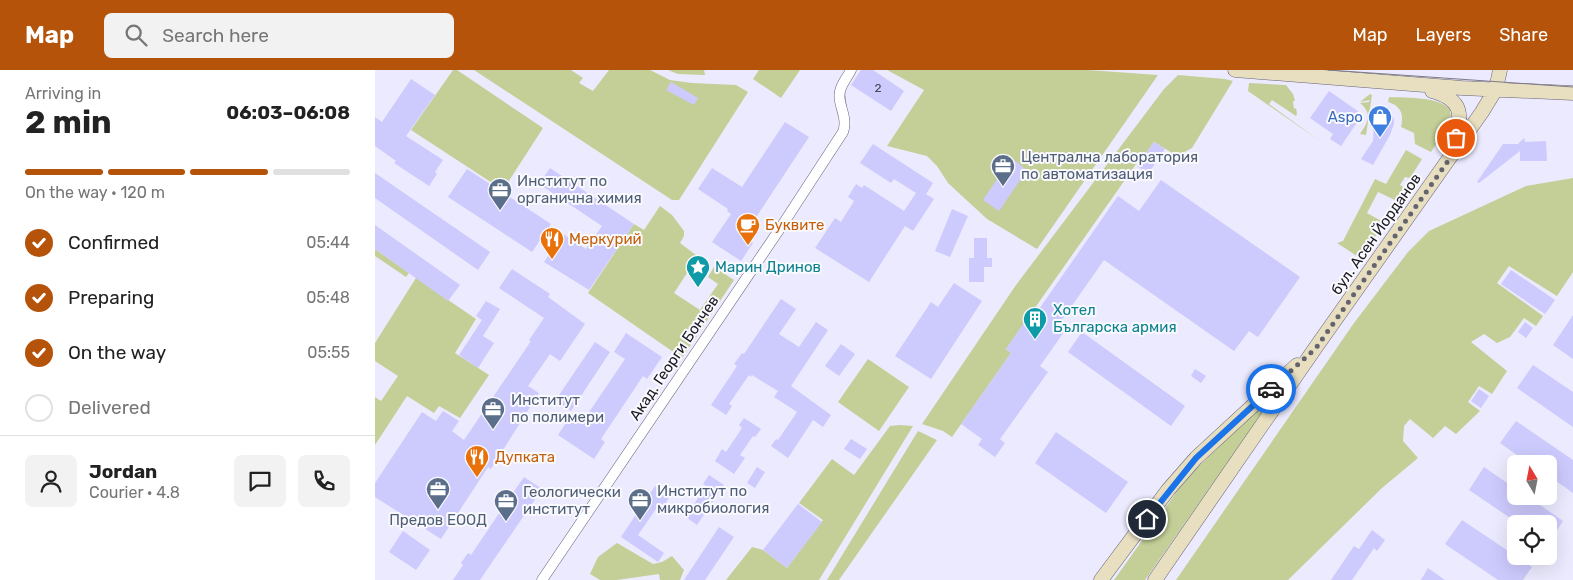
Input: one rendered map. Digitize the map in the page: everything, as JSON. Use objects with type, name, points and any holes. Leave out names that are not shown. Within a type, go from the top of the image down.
[{"type":"main road","points":[[1235,70],[1412,85],[1573,93]]},
{"type":"main road","name":"бул. Асен Йорданов","points":[[1155,580],[1482,112],[1496,89],[1500,70]]},
{"type":"main road","points":[[1412,85],[1443,94],[1456,105],[1460,116],[1453,154]]},
{"type":"main road","name":"бул. Асен Йорданов","points":[[1101,580],[1168,490],[1196,458],[1316,348]]},
{"type":"street","name":"Акад. Георги Бончев","points":[[542,580],[777,233],[843,132],[846,125],[839,95],[841,87],[851,70]]},
{"type":"green space","points":[[453,70],[457,70],[543,128],[503,190],[411,130]]},
{"type":"green space","points":[[474,70],[571,70],[583,78],[579,83],[593,91],[609,70],[650,70],[670,80],[736,85],[748,92],[679,200],[672,200]]},
{"type":"green space","points":[[668,70],[704,70],[705,75],[678,74]]},
{"type":"green space","points":[[759,70],[800,70],[781,98],[753,79]]},
{"type":"green space","points":[[887,70],[1088,70],[1158,75],[1037,249],[987,219],[948,183],[937,166],[927,156],[887,146],[924,90]]},
{"type":"green space","points":[[1178,75],[1233,81],[1192,148],[1177,156],[1154,142],[1141,160],[1139,160],[1006,349],[1011,353],[952,437],[943,431],[922,424],[1016,285],[1164,89]]},
{"type":"green space","points":[[1249,83],[1286,85],[1293,94],[1296,116],[1272,100],[1269,104],[1320,141],[1248,91]]},
{"type":"green space","points":[[1370,94],[1372,95],[1366,135],[1360,134],[1365,126],[1368,114],[1360,103],[1369,102],[1370,100],[1360,102]]},
{"type":"green space","points":[[1389,97],[1431,100],[1445,105],[1450,110],[1451,121],[1431,152],[1415,144],[1414,133],[1401,127],[1401,111],[1388,102]]},
{"type":"green space","points":[[1406,150],[1422,159],[1410,178],[1405,177],[1400,185],[1405,188],[1397,201],[1378,192],[1367,213],[1385,223],[1360,258],[1337,243],[1343,241],[1375,179],[1386,184]]},
{"type":"green space","points":[[1573,178],[1573,272],[1557,296],[1509,266],[1497,283],[1543,316],[1536,326],[1524,318],[1510,337],[1497,343],[1484,334],[1471,342],[1507,371],[1492,394],[1479,386],[1468,402],[1480,411],[1456,434],[1445,426],[1433,438],[1410,419],[1404,426],[1403,441],[1418,458],[1382,488],[1288,580],[1176,580],[1354,323],[1408,252],[1429,231],[1526,186]]},
{"type":"green space","points":[[660,206],[672,215],[684,231],[684,236],[680,243],[708,264],[702,273],[691,267],[674,293],[700,310],[718,284],[708,277],[714,267],[734,280],[682,358],[588,293],[634,224],[644,230]]},
{"type":"green space","points":[[375,249],[409,273],[406,277],[375,256]]},
{"type":"green space","points":[[416,278],[476,319],[455,353],[489,375],[460,418],[439,406],[434,413],[407,396],[375,445],[375,397],[381,401],[398,376],[375,361],[375,343]]},
{"type":"green space","points":[[868,359],[909,387],[879,431],[838,402]]},
{"type":"green space","points":[[1268,399],[1270,400],[1269,403],[1145,580],[1114,580],[1178,490],[1196,469]]},
{"type":"green space","points":[[890,426],[913,426],[819,580],[726,580],[752,547],[763,550],[787,568],[823,520],[799,503],[832,459],[854,475]]},
{"type":"green space","points":[[918,431],[937,440],[839,580],[827,580]]},
{"type":"green space","points":[[617,543],[653,564],[662,562],[672,556],[684,570],[680,580],[660,580],[659,574],[617,580],[600,580],[590,574],[598,557]]},
{"type":"building","points":[[861,70],[873,70],[904,91],[891,111],[851,85]]},
{"type":"building","points":[[411,79],[435,95],[406,136],[443,160],[429,186],[394,163],[396,161],[375,146],[375,117],[382,122]]},
{"type":"building","points":[[671,82],[698,98],[694,105],[666,90]]},
{"type":"building","points":[[1329,91],[1359,112],[1356,116],[1360,118],[1341,146],[1330,139],[1333,134],[1310,118]]},
{"type":"building","name":"Aspo","points":[[1384,106],[1390,108],[1388,110],[1394,119],[1394,124],[1373,165],[1361,159],[1373,141],[1374,119],[1377,114],[1375,110]]},
{"type":"building","points":[[785,122],[809,137],[743,237],[753,243],[741,261],[712,242],[731,214],[727,211],[728,209],[698,189],[712,168],[742,187]]},
{"type":"building","points":[[1524,138],[1525,142],[1546,141],[1547,161],[1520,161],[1520,151],[1479,183],[1477,182],[1503,144],[1518,144]]},
{"type":"building","points":[[1154,142],[1165,149],[1148,174],[1137,166]]},
{"type":"building","points":[[873,144],[933,183],[926,194],[934,199],[913,231],[905,226],[869,282],[815,248],[835,218],[841,222],[854,201],[848,197],[856,184],[862,188],[864,185],[904,211],[916,193],[894,179],[891,183],[860,163]]},
{"type":"building","name":"Централна лаборатория по автоматизация","points":[[1014,160],[1027,170],[999,211],[983,200],[1001,173],[1003,175]]},
{"type":"building","points":[[550,168],[634,224],[589,290],[544,262],[563,234],[586,249],[602,226],[539,184]]},
{"type":"building","name":"Институт по органична химия","points":[[467,169],[551,224],[532,252],[448,197]]},
{"type":"building","points":[[375,173],[490,252],[478,270],[375,198]]},
{"type":"building","points":[[1161,180],[1300,277],[1258,337],[1249,331],[1234,351],[1104,260],[1057,327],[1064,332],[1040,366],[1048,372],[1000,439],[1005,443],[995,457],[978,445],[982,439],[961,424],[1011,353],[1006,349],[1026,320],[1030,322],[1118,196],[1139,211]]},
{"type":"building","points":[[952,209],[968,216],[950,257],[935,251]]},
{"type":"building","points":[[375,225],[460,285],[448,301],[375,249]]},
{"type":"building","points":[[974,238],[987,238],[987,258],[992,258],[992,267],[984,267],[984,282],[969,282],[969,258],[974,258]]},
{"type":"building","points":[[512,269],[550,294],[548,297],[585,324],[560,361],[550,354],[528,386],[539,393],[491,469],[488,467],[441,539],[375,497],[375,483],[422,412],[436,421],[443,411],[459,421],[452,431],[464,440],[531,341],[529,340],[544,318],[499,288]]},
{"type":"building","points":[[1511,270],[1555,300],[1545,314],[1501,284]]},
{"type":"building","points":[[954,283],[982,301],[931,379],[895,356],[931,302],[938,307]]},
{"type":"building","points":[[781,299],[796,309],[779,334],[799,347],[816,322],[828,330],[791,386],[831,415],[823,427],[813,420],[788,458],[771,446],[776,439],[778,440],[797,412],[774,397],[778,391],[749,375],[729,404],[732,406],[726,415],[711,405],[737,366],[734,364],[742,353],[744,354]]},
{"type":"building","points":[[486,301],[500,309],[483,336],[494,343],[478,368],[459,355],[482,320],[476,316]]},
{"type":"building","points":[[1573,315],[1573,359],[1553,345]]},
{"type":"building","points":[[1525,322],[1533,328],[1526,338],[1518,332]]},
{"type":"building","points":[[1082,332],[1185,406],[1171,426],[1068,352]]},
{"type":"building","points":[[626,333],[662,357],[647,379],[643,376],[601,439],[605,442],[594,459],[558,435],[570,417],[581,424],[625,359],[614,352]]},
{"type":"building","points":[[595,342],[610,352],[571,411],[555,401]]},
{"type":"building","points":[[841,344],[855,354],[839,376],[825,366]]},
{"type":"building","points":[[1533,365],[1573,392],[1573,427],[1517,388]]},
{"type":"building","points":[[1195,369],[1206,376],[1201,383],[1191,376]]},
{"type":"building","points":[[1479,389],[1489,396],[1481,408],[1471,401]]},
{"type":"building","points":[[744,418],[761,429],[755,437],[753,436],[740,455],[745,458],[734,474],[715,461],[722,449],[726,452],[742,428],[739,425]]},
{"type":"building","points":[[1516,421],[1573,460],[1573,493],[1557,482],[1557,455],[1517,455],[1500,443]]},
{"type":"building","points":[[1056,432],[1128,482],[1106,513],[1035,463]]},
{"type":"building","points":[[851,439],[867,449],[860,459],[844,449]]},
{"type":"building","points":[[757,467],[765,472],[755,488],[747,483]]},
{"type":"building","points":[[1484,467],[1507,483],[1507,505],[1540,505],[1554,515],[1507,516],[1469,490]]},
{"type":"building","points":[[709,475],[724,485],[697,525],[683,515],[688,508],[690,510],[706,486],[703,484]]},
{"type":"building","name":"Геологически институт","points":[[524,477],[542,489],[480,580],[453,580],[463,565],[461,563],[468,553],[471,555],[506,503],[503,502],[510,493],[512,494]]},
{"type":"building","name":"Институт по микробиология","points":[[655,486],[670,496],[664,506],[660,503],[638,535],[664,553],[658,562],[621,537]]},
{"type":"building","points":[[798,504],[822,522],[787,568],[763,550]]},
{"type":"building","points":[[1557,517],[1563,521],[1557,530]]},
{"type":"building","points":[[1462,520],[1507,550],[1507,565],[1529,565],[1532,567],[1523,580],[1498,580],[1445,544]]},
{"type":"building","points":[[719,527],[734,537],[705,580],[684,580]]},
{"type":"building","points":[[1372,530],[1385,540],[1377,551],[1374,548],[1352,580],[1331,580],[1354,546],[1359,549]]},
{"type":"building","points":[[403,531],[430,550],[416,570],[389,552]]},
{"type":"building","points":[[1428,568],[1445,580],[1421,580]]},
{"type":"tram line","points":[[1328,70],[1573,87]]},
{"type":"way so far","points":[[1271,389],[1316,348],[1453,154],[1456,138]]},
{"type":"place","name":"Aspo","points":[[1380,138]]},
{"type":"place","name":"Централна лаборатория по автоматизация","points":[[1003,187]]},
{"type":"place","name":"Институт по органична химия","points":[[500,211]]},
{"type":"place","name":"Буквите","points":[[748,246]]},
{"type":"place","name":"Меркурий","points":[[552,260]]},
{"type":"place","name":"Марин Дринов","points":[[698,288]]},
{"type":"place","name":"Хотел Българска армия","points":[[1035,340]]},
{"type":"place","name":"Институт по полимери","points":[[493,430]]},
{"type":"place","name":"Дупката","points":[[477,478]]},
{"type":"place","name":"Предов ЕООД","points":[[438,510]]},
{"type":"place","name":"Институт по микробиология","points":[[640,521]]},
{"type":"place","name":"Геологически институт","points":[[506,522]]},
{"type":"route","points":[[1147,519],[1168,490],[1196,458],[1271,389]]}]
